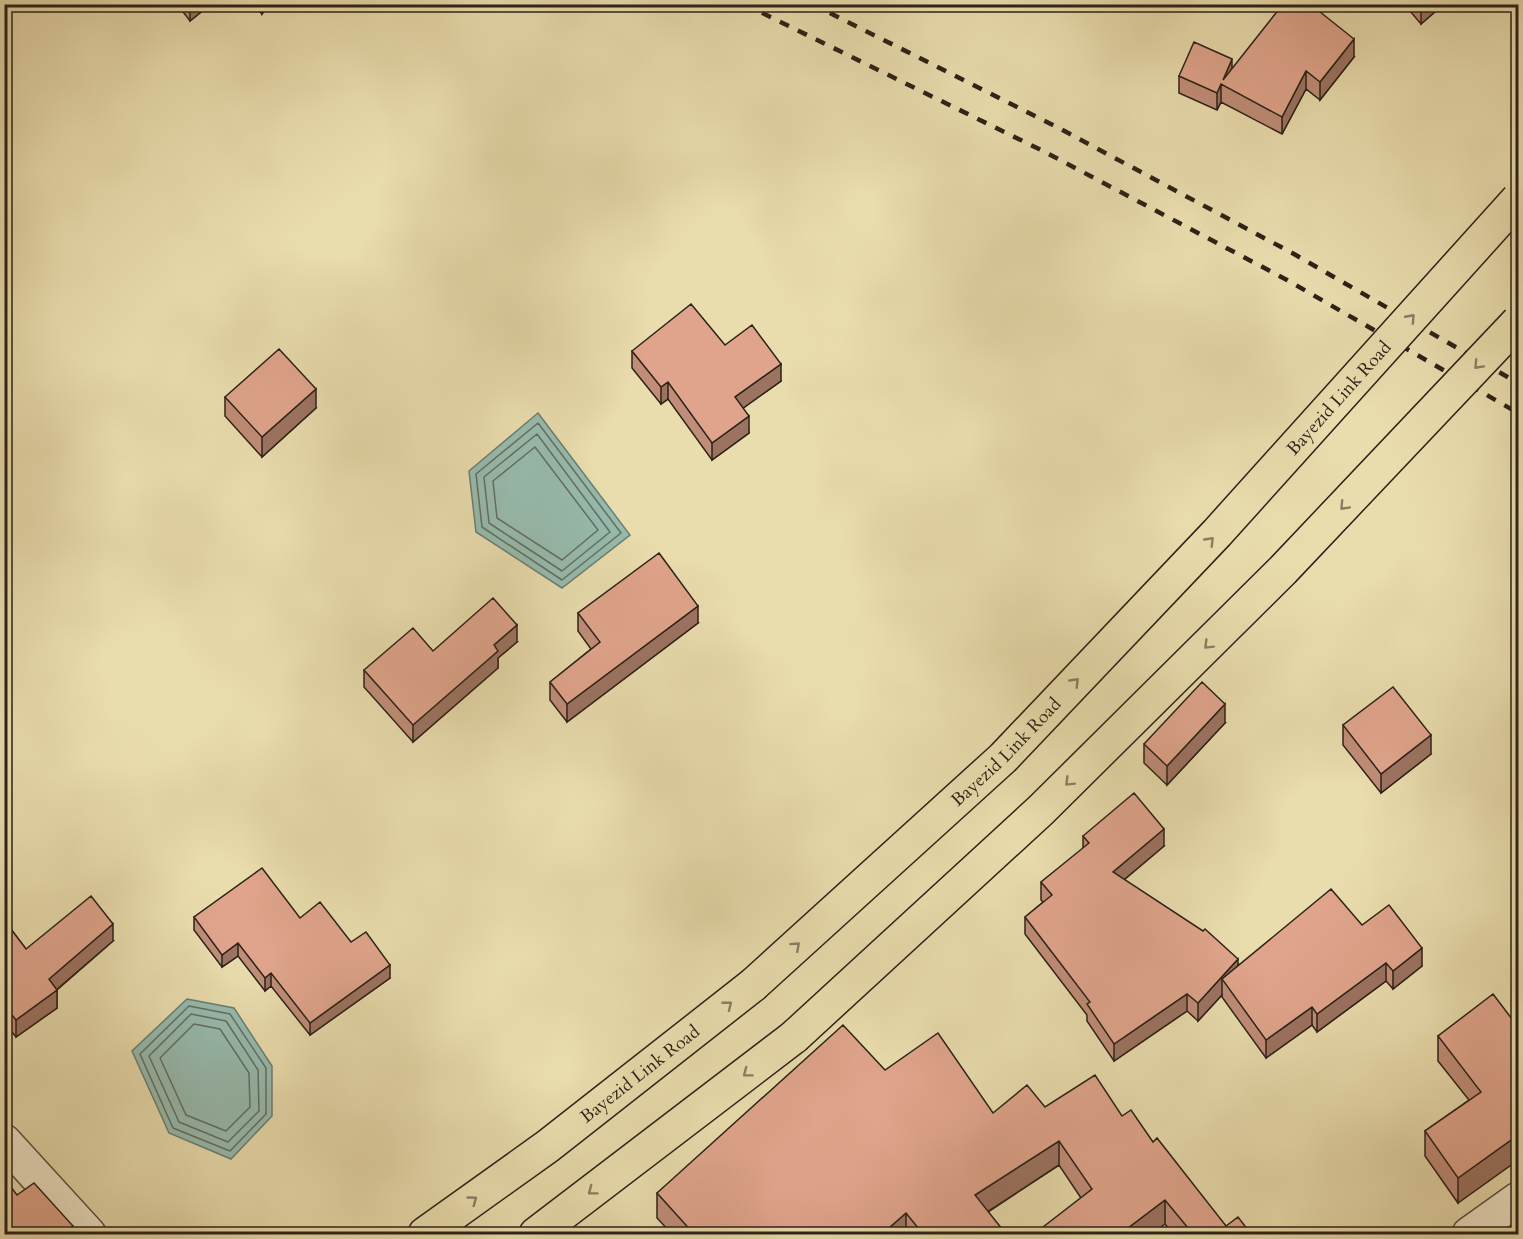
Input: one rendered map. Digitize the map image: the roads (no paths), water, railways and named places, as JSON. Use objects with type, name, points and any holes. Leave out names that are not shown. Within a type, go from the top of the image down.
[{"type":"main road","name":"Bayezid Link Road","points":[[425,1234],[548,1146],[753,985],[1003,758],[1217,533],[1518,199]]},
{"type":"main road","points":[[536,1234],[794,1037],[1049,802],[1283,570],[1518,322]]},
{"type":"street","points":[[4,1141],[89,1234]]},
{"type":"street","points":[[1469,1234],[1518,1199]]},
{"type":"water","points":[[538,413],[630,535],[562,588],[476,532],[469,471]]},
{"type":"water","points":[[187,999],[234,1008],[272,1066],[272,1116],[231,1159],[169,1133],[132,1051]]},
{"type":"railway","points":[[744,4],[1043,151],[1287,280],[1518,413]]},
{"type":"railway","points":[[812,4],[1055,126],[1294,254],[1518,383]]}]
